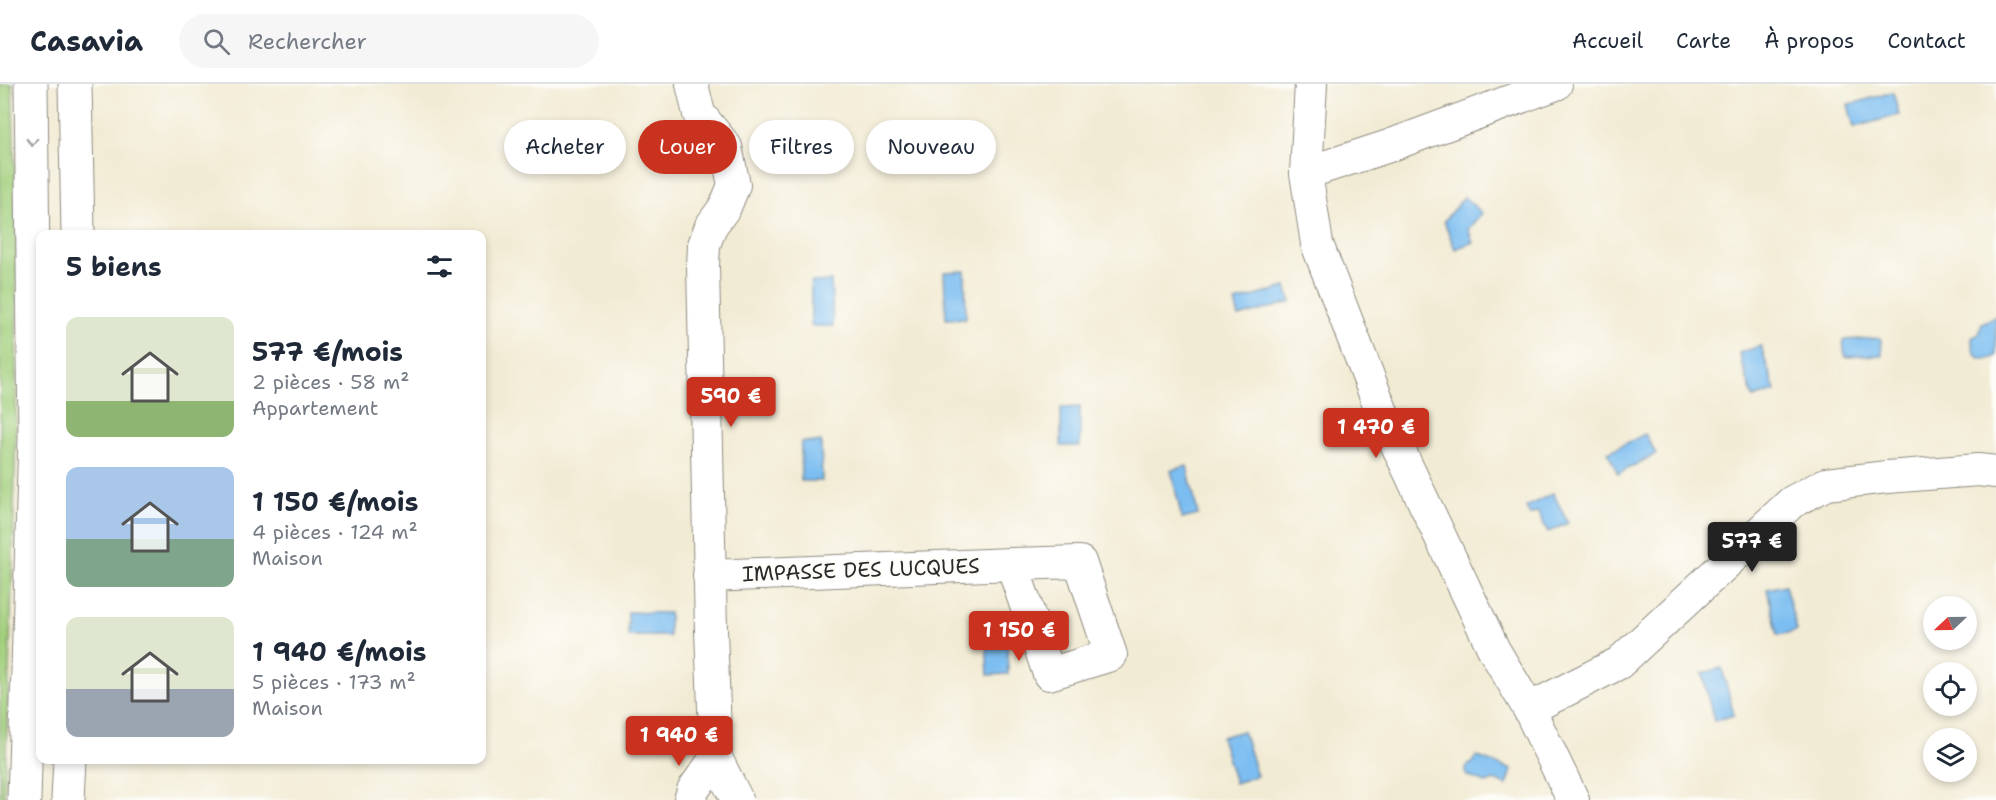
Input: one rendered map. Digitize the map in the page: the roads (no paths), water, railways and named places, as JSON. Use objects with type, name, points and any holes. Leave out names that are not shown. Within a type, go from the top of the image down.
[{"type":"highway","points":[[24,800],[35,438],[31,84]]},
{"type":"highway","points":[[75,84],[78,230]]},
{"type":"highway","points":[[68,800],[70,764]]},
{"type":"street","points":[[692,84],[699,114],[726,147],[734,185],[725,207],[711,226],[704,244],[703,266],[709,576],[716,758],[737,800]]},
{"type":"street","points":[[1311,84],[1306,173],[1317,244],[1385,420],[1494,650],[1529,709],[1573,800]]},
{"type":"street","points":[[1306,173],[1386,147],[1556,84]]},
{"type":"street","points":[[1529,709],[1619,663],[1792,502],[1826,484],[1966,471],[1996,472]]},
{"type":"street","name":"IMPASSE DES LUCQUES","points":[[709,576],[1012,564]]},
{"type":"street","points":[[690,800],[693,790],[716,758]]},
{"type":"water","points":[[1893,92],[1899,115],[1854,127],[1848,105]]},
{"type":"water","points":[[1464,197],[1482,213],[1468,229],[1473,242],[1455,249],[1444,221]]},
{"type":"water","points":[[965,271],[966,318],[946,319],[944,272]]},
{"type":"water","points":[[831,281],[833,326],[811,326],[811,282]]},
{"type":"water","points":[[1286,287],[1291,302],[1239,317],[1235,302]]},
{"type":"water","points":[[1996,316],[1996,356],[1981,358],[1973,349],[1972,338],[1978,334],[1982,323]]},
{"type":"water","points":[[1881,338],[1882,355],[1845,357],[1843,340]]},
{"type":"water","points":[[1761,346],[1775,391],[1753,398],[1739,353]]},
{"type":"water","points":[[1080,407],[1080,446],[1061,446],[1061,408]]},
{"type":"water","points":[[1645,434],[1656,454],[1618,474],[1608,452]]},
{"type":"water","points":[[801,442],[821,442],[822,481],[801,481]]},
{"type":"water","points":[[1187,466],[1198,515],[1182,519],[1171,470]]},
{"type":"water","points":[[1553,493],[1568,523],[1548,532],[1538,512],[1530,515],[1526,507]]},
{"type":"water","points":[[1785,585],[1797,631],[1778,635],[1767,589]]},
{"type":"water","points":[[628,612],[669,613],[669,636],[628,636]]},
{"type":"water","points":[[1007,635],[1008,674],[988,675],[986,637]]},
{"type":"water","points":[[1722,668],[1734,715],[1714,721],[1702,673]]},
{"type":"water","points":[[1243,731],[1257,776],[1235,783],[1221,737]]},
{"type":"water","points":[[1476,756],[1512,770],[1507,785],[1494,780],[1486,783],[1467,776],[1465,772],[1468,765],[1473,763]]}]
